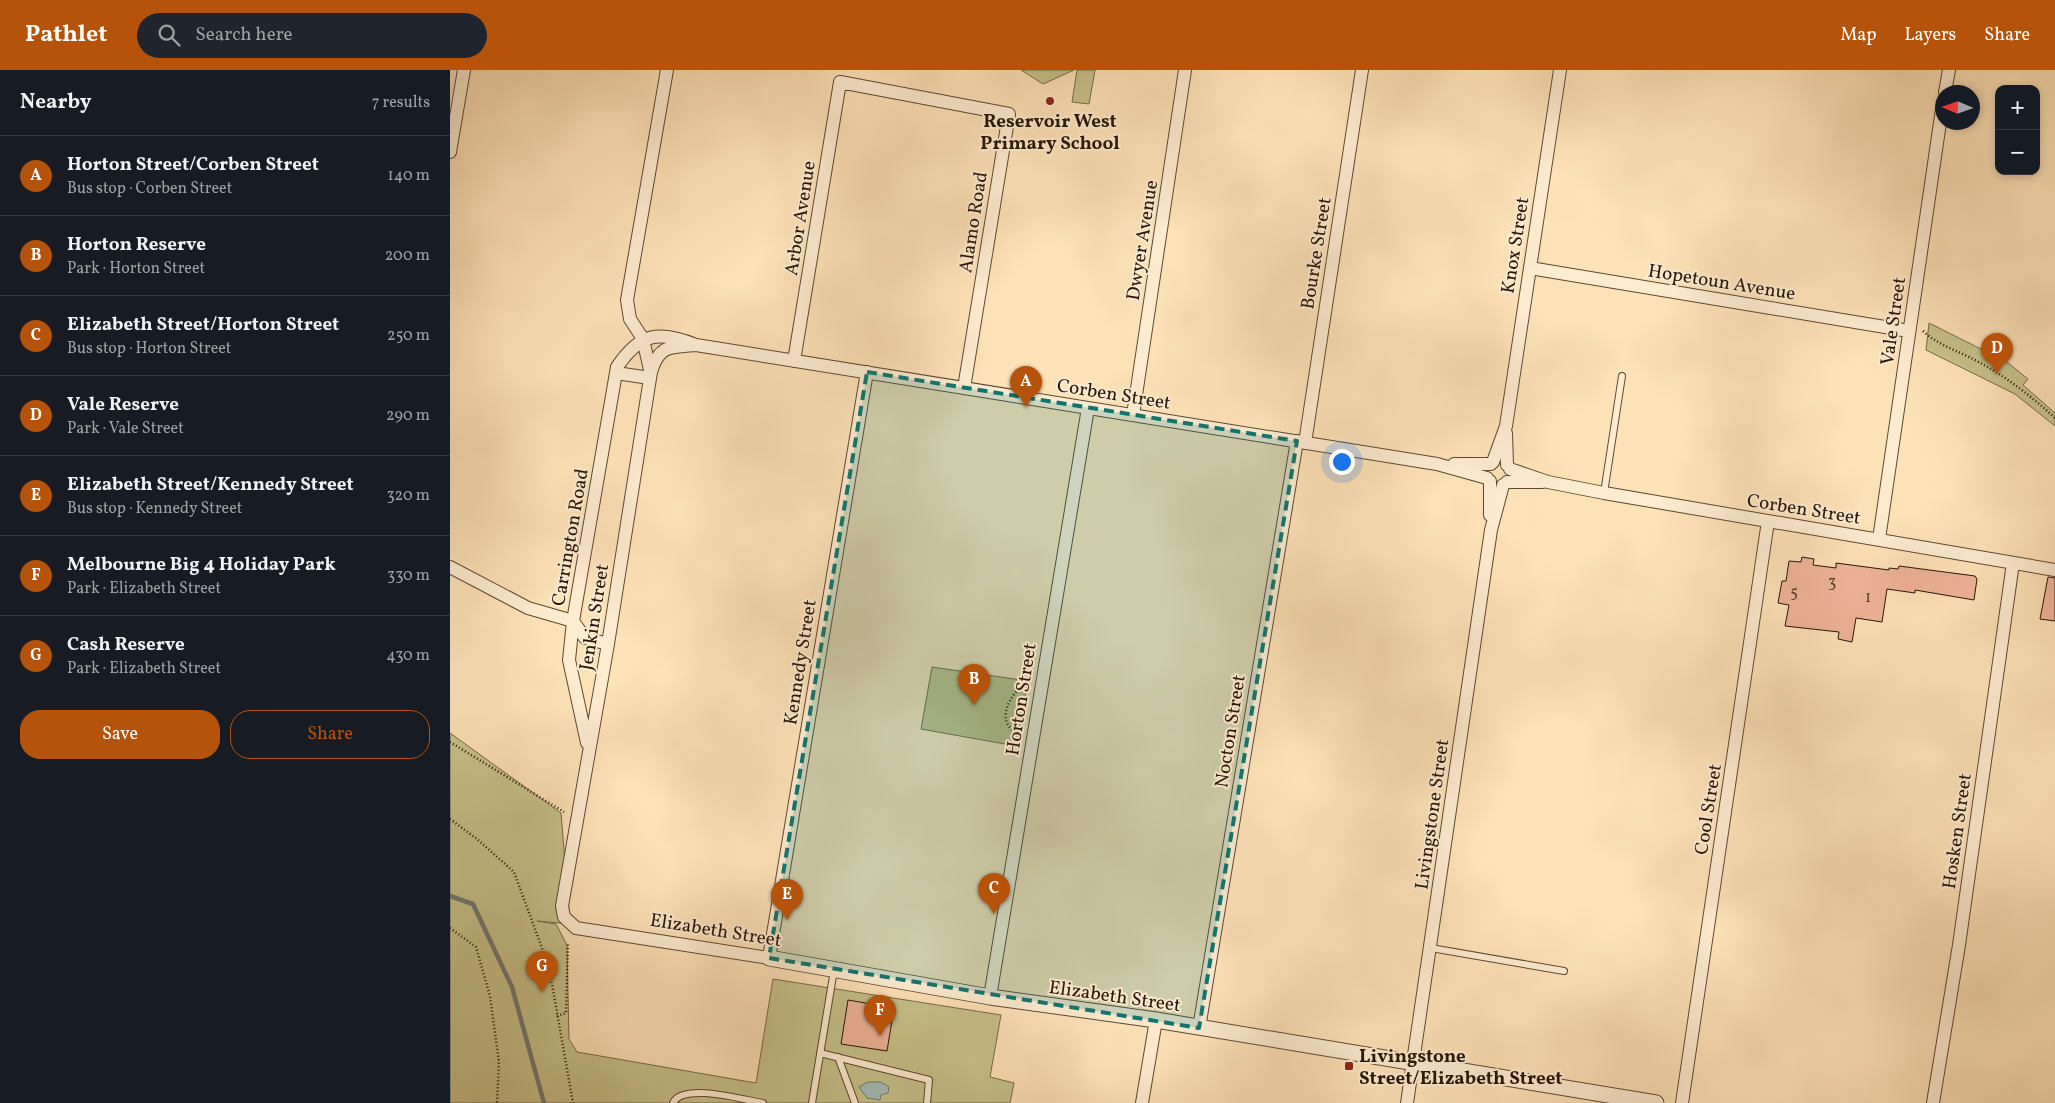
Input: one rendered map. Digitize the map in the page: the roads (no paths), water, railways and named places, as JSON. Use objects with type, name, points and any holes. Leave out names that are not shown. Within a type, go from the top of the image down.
[{"type":"street","points":[[450,152],[464,70]]},
{"type":"street","points":[[616,373],[650,375],[643,339],[630,319],[627,300],[667,70]]},
{"type":"street","name":"Dwyer Avenue","points":[[1133,415],[1185,70]]},
{"type":"street","name":"Bourke Street","points":[[1301,442],[1362,70]]},
{"type":"street","name":"Knox Street","points":[[1492,463],[1506,426],[1560,70]]},
{"type":"street","points":[[1946,85],[1949,70]]},
{"type":"street","name":"Arbor Avenue","points":[[794,360],[840,82]]},
{"type":"street","name":"Alamo Road","points":[[840,82],[1009,114],[964,388]]},
{"type":"street","name":"Vale Street","points":[[1879,539],[1939,130]]},
{"type":"street","name":"Hopetoun Avenue","points":[[1530,268],[1910,325]]},
{"type":"street","points":[[643,339],[651,336],[663,336],[679,338],[696,345]]},
{"type":"street","name":"Carrington Road","points":[[589,751],[569,660],[573,621],[617,367],[629,350],[643,339]]},
{"type":"street","name":"Corben Street","points":[[696,345],[1437,464],[1489,480]]},
{"type":"street","name":"Jenkin Street","points":[[570,924],[564,916],[562,906],[579,820],[650,375],[655,358],[662,351],[696,345]]},
{"type":"street","name":"Kennedy Street","points":[[770,958],[866,372]]},
{"type":"street","name":"Horton Street","points":[[990,997],[1088,408]]},
{"type":"street","name":"Knox Street","points":[[1506,426],[1509,467]]},
{"type":"street","name":"Nocton Street","points":[[1199,1028],[1301,442]]},
{"type":"street","points":[[1500,461],[1509,467],[1510,476],[1505,483],[1495,485],[1489,480],[1487,470],[1492,463],[1500,461]]},
{"type":"street","name":"Corben Street","points":[[1437,464],[1492,463]]},
{"type":"street","name":"Corben Street","points":[[1509,467],[1548,482],[1604,493],[2055,570]]},
{"type":"street","name":"Livingstone Street","points":[[1408,1103],[1490,530],[1489,480]]},
{"type":"street","name":"Corben Street","points":[[1505,483],[1548,482]]},
{"type":"street","name":"Livingstone Street","points":[[1490,530],[1505,483]]},
{"type":"street","name":"Cool Street","points":[[1682,1103],[1768,521]]},
{"type":"street","name":"Hosken Street","points":[[1934,1103],[2013,563]]},
{"type":"street","points":[[450,566],[528,608],[573,621],[585,638],[608,644]]},
{"type":"street","name":"Elizabeth Street","points":[[570,924],[576,928],[770,958],[990,997],[1156,1020],[1609,1099],[1656,1103]]},
{"type":"street","points":[[1142,1103],[1156,1020]]},
{"type":"lane","points":[[1604,493],[1622,376]]},
{"type":"lane","points":[[1430,948],[1564,971]]},
{"type":"lane","points":[[812,1103],[834,970]]},
{"type":"lane","points":[[820,1053],[930,1080],[927,1103]]},
{"type":"lane","points":[[838,1057],[855,1103]]},
{"type":"lane","points":[[674,1103],[680,1095],[695,1092],[763,1103]]},
{"type":"water","points":[[868,1082],[881,1082],[889,1087],[888,1093],[881,1095],[880,1100],[867,1098],[859,1087]]},
{"type":"waterway","points":[[450,896],[473,904],[512,987],[544,1103]]},
{"type":"place","name":"Reservoir West Primary School","points":[[1050,101]]},
{"type":"place","name":"Vale Reserve","points":[[1997,374]]},
{"type":"place","name":"Horton Street/Corben Street","points":[[1026,407]]},
{"type":"place","name":"Horton Reserve","points":[[974,705]]},
{"type":"place","name":"Elizabeth Street/Horton Street","points":[[994,914]]},
{"type":"place","name":"Elizabeth Street/Kennedy Street","points":[[787,920]]},
{"type":"place","name":"Cash Reserve","points":[[542,992]]},
{"type":"place","name":"Melbourne Big 4 Holiday Park","points":[[880,1036]]},
{"type":"place","name":"Livingstone Street/Elizabeth Street","points":[[1349,1066]]}]
